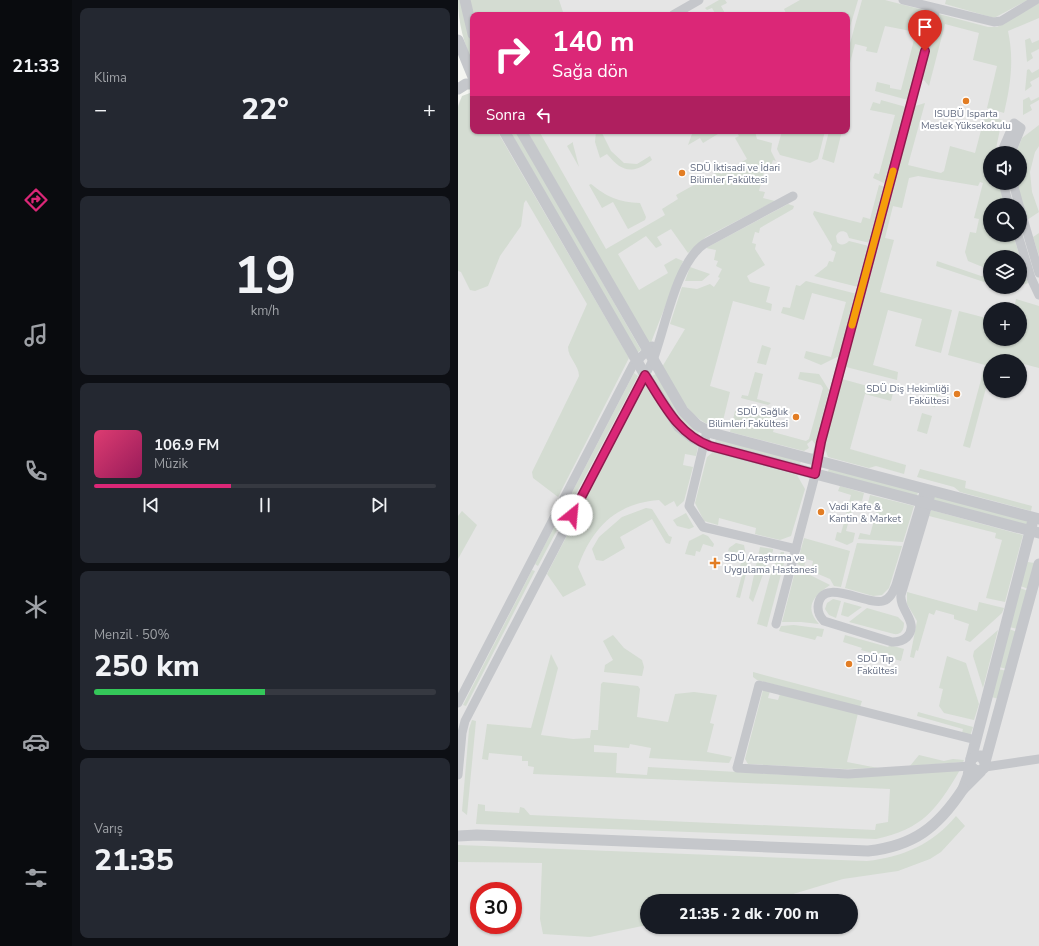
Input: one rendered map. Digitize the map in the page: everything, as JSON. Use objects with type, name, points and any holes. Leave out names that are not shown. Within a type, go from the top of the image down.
[{"type":"street","points":[[465,0],[470,21]]},
{"type":"street","points":[[678,12],[699,0]]},
{"type":"street","points":[[903,0],[995,22],[1036,0]]},
{"type":"street","points":[[776,624],[815,474],[816,460],[936,9]]},
{"type":"street","points":[[459,49],[470,71]]},
{"type":"street","points":[[458,89],[466,84],[470,84]]},
{"type":"street","points":[[1005,146],[1017,125],[1012,146]]},
{"type":"street","points":[[506,134],[645,375],[679,427],[690,436],[704,444],[1035,532]]},
{"type":"street","points":[[523,134],[647,350],[686,415],[697,425],[707,431],[1036,519],[1035,532],[1024,554],[963,789]]},
{"type":"street","points":[[458,775],[462,733],[468,715],[653,360],[659,337],[684,269],[698,249],[793,196]]},
{"type":"street","points":[[1027,232],[1039,273]]},
{"type":"street","points":[[1020,242],[1031,278],[1039,294]]},
{"type":"street","points":[[458,703],[636,360],[659,337]]},
{"type":"street","points":[[707,431],[689,506],[703,527],[796,549]]},
{"type":"street","points":[[924,503],[901,592],[900,600],[910,619],[912,627],[907,637],[898,642],[829,624],[822,619],[818,612],[818,606],[821,599],[829,592],[838,592],[875,602],[882,602],[889,598],[894,589],[928,490]]},
{"type":"street","points":[[1024,554],[1039,558]]},
{"type":"street","points":[[458,836],[477,835],[868,851],[893,847],[919,836],[939,820],[963,789],[984,767],[1039,564]]},
{"type":"street","points":[[889,598],[900,600]]},
{"type":"street","points":[[976,740],[759,685],[737,768],[848,774],[971,762],[976,756],[981,756],[984,767]]},
{"type":"street","points":[[458,714],[468,715]]},
{"type":"street","points":[[980,725],[994,729]]},
{"type":"street","points":[[984,767],[1039,759]]},
{"type":"street","points":[[458,831],[477,835]]},
{"type":"shaded area","points":[[458,0],[461,0],[470,35],[470,57],[462,33]]},
{"type":"shaded area","points":[[469,0],[1039,0],[1039,946],[458,946],[458,105],[460,100],[465,95],[470,93],[470,134],[850,134],[850,12],[472,12]]},
{"type":"shaded area","points":[[469,0],[559,0],[563,12],[472,12]]},
{"type":"shaded area","points":[[719,0],[725,0],[727,3],[721,6],[724,12],[714,12],[712,8],[707,10],[705,8]]},
{"type":"shaded area","points":[[800,0],[858,0],[850,27],[850,12],[786,12],[784,9]]},
{"type":"shaded area","points":[[862,0],[885,0],[931,12],[908,100],[875,91],[877,82],[890,85],[890,88],[901,90],[916,32],[885,26],[877,53],[866,51],[867,47],[855,44],[850,63],[850,43]]},
{"type":"shaded area","points":[[946,0],[1028,0],[994,18],[945,4]]},
{"type":"shaded area","points":[[1039,3],[1039,18],[1008,31],[1011,52],[1011,72],[1004,113],[987,108],[997,66],[973,60],[979,33],[945,24],[929,86],[922,78],[939,14],[988,27],[997,27]]},
{"type":"shaded area","points":[[1030,38],[1032,43],[1039,40],[1039,49],[1031,53],[1033,58],[1027,62],[1025,40]]},
{"type":"shaded area","points":[[1029,69],[1032,73],[1039,69],[1039,77],[1030,82],[1032,86],[1025,91],[1027,70]]},
{"type":"shaded area","points":[[470,93],[470,134],[499,134],[629,358],[558,497],[533,478],[532,472],[579,376],[579,372],[568,351],[568,347],[587,304],[526,200],[524,203],[521,226],[500,256],[488,286],[475,291],[470,290],[461,272],[458,271],[458,107],[462,96]]},
{"type":"shaded area","points":[[1029,97],[1031,101],[1039,97],[1039,100],[1030,105],[1032,110],[1023,115],[1023,100]]},
{"type":"shaded area","points":[[881,100],[906,107],[886,184],[873,178],[875,173],[879,174],[895,115],[870,110],[873,102],[880,104]]},
{"type":"shaded area","points":[[925,103],[908,165],[941,173],[944,171],[950,146],[975,153],[985,115],[1002,120],[996,146],[983,146],[983,183],[980,182],[978,186],[918,176],[909,178],[902,208],[893,206],[885,238],[894,240],[880,292],[952,310],[941,353],[915,346],[922,319],[888,310],[873,365],[898,372],[897,380],[846,367],[915,106]]},
{"type":"shaded area","points":[[1039,125],[1039,146],[1035,152],[1030,172],[1032,192],[1039,212],[1027,220],[1027,198],[1020,198],[1018,190],[1027,190],[1027,146],[1019,146],[1022,138]]},
{"type":"shaded area","points":[[512,134],[518,134],[641,350],[637,353]]},
{"type":"shaded area","points":[[529,134],[541,134],[606,249],[665,215],[662,209],[678,199],[676,195],[719,171],[721,174],[747,159],[735,138],[739,136],[738,134],[756,134],[757,139],[772,143],[771,151],[776,161],[773,160],[771,166],[766,164],[759,191],[765,192],[763,198],[775,201],[706,237],[688,253],[671,229],[657,237],[662,245],[656,248],[646,236],[618,254],[639,290],[668,273],[664,265],[676,258],[683,261],[650,345]]},
{"type":"shaded area","points":[[596,134],[602,134],[611,151],[624,163],[637,164],[650,156],[652,160],[639,168],[623,168],[612,160],[607,154],[600,158],[595,142]]},
{"type":"shaded area","points":[[692,134],[718,134],[703,143],[700,138],[688,145]]},
{"type":"shaded area","points":[[781,134],[824,134],[818,159],[810,163],[780,155],[777,149]]},
{"type":"shaded area","points":[[828,134],[841,134],[834,163],[822,159]]},
{"type":"shaded area","points":[[573,142],[573,144],[579,167],[567,146]]},
{"type":"shaded area","points":[[983,183],[983,190],[1001,190],[1003,198],[983,198],[983,242],[1015,242],[1018,250],[983,250],[983,267],[968,261],[965,252],[970,232],[976,233],[979,219],[974,218]]},
{"type":"shaded area","points":[[591,184],[613,198],[640,203],[646,217],[645,220],[628,229],[613,202],[602,208],[589,185]]},
{"type":"shaded area","points":[[879,185],[885,187],[870,243],[849,238],[847,233],[844,232],[839,232],[836,236],[837,242],[840,244],[844,244],[849,241],[869,246],[858,287],[814,276],[827,266],[829,261],[833,262],[836,252],[831,250],[832,246],[813,214],[814,211],[861,223],[863,217],[870,219]]},
{"type":"shaded area","points":[[788,204],[794,206],[793,209],[760,228],[759,233],[755,232],[752,243],[756,244],[755,249],[765,265],[747,276],[750,282],[770,287],[766,302],[772,304],[771,311],[733,301],[710,386],[730,392],[721,429],[700,420],[692,413],[679,396],[662,367],[685,329],[670,324],[682,287],[697,289],[710,284],[714,287],[720,278],[718,277],[722,269],[716,266],[718,261],[714,260],[716,250],[706,248]]},
{"type":"shaded area","points":[[1039,233],[1039,256],[1033,237]]},
{"type":"shaded area","points":[[937,261],[983,277],[983,282],[936,266]]},
{"type":"shaded area","points":[[690,267],[710,274],[702,281],[685,281]]},
{"type":"shaded area","points":[[806,281],[857,294],[839,356],[821,365],[804,358],[806,351],[831,357],[846,302],[812,293],[804,320],[781,313],[783,307],[790,308],[796,285],[800,286]]},
{"type":"shaded area","points":[[1016,299],[1026,302],[1015,302]]},
{"type":"shaded area","points":[[1027,302],[1039,306],[1039,368],[1027,365],[1027,354],[983,354],[983,364],[948,355],[959,311],[983,317],[983,346],[1027,346]]},
{"type":"shaded area","points":[[762,345],[771,348],[766,365],[757,363]]},
{"type":"shaded area","points":[[755,372],[763,374],[757,399],[771,403],[768,405],[741,398],[742,395],[748,396]]},
{"type":"shaded area","points":[[800,372],[819,374],[829,390],[815,444],[812,440],[807,444],[809,448],[804,451],[730,432],[735,411],[741,407],[748,408],[747,412],[765,416],[777,409],[779,410],[773,432],[806,441],[809,439],[823,388],[821,385],[798,379]]},
{"type":"shaded area","points":[[983,372],[983,398],[970,448],[963,446]]},
{"type":"shaded area","points":[[634,373],[638,376],[538,566],[535,564]]},
{"type":"shaded area","points":[[656,374],[699,431],[698,435],[683,425],[652,376]]},
{"type":"shaded area","points":[[842,379],[893,393],[891,401],[865,394],[850,449],[906,465],[904,474],[876,466],[869,468],[828,457],[824,446]]},
{"type":"shaded area","points":[[645,385],[678,433],[698,447],[696,456],[685,454],[683,465],[693,467],[684,501],[677,507],[674,501],[665,506],[659,500],[644,502],[630,506],[618,512],[598,529],[584,553],[578,567],[586,585],[563,597],[547,574]]},
{"type":"shaded area","points":[[929,386],[940,388],[935,407],[925,404]]},
{"type":"shaded area","points":[[922,413],[932,416],[927,434],[917,431]]},
{"type":"shaded area","points":[[716,438],[801,460],[800,465],[715,442]]},
{"type":"shaded area","points":[[713,452],[797,475],[805,489],[791,536],[780,540],[755,534],[756,528],[719,518],[718,525],[704,521],[695,503],[707,457]]},
{"type":"shaded area","points":[[829,468],[918,492],[917,496],[828,472]]},
{"type":"shaded area","points":[[920,469],[966,481],[965,488],[1032,506],[1031,511],[960,492],[954,487],[917,477]]},
{"type":"shaded area","points":[[840,486],[864,493],[862,501],[854,500],[851,515],[846,514],[851,495],[838,491]]},
{"type":"shaded area","points":[[870,495],[914,506],[903,542],[858,539],[860,533],[870,535],[878,506],[868,503]]},
{"type":"shaded area","points":[[934,496],[1030,521],[1028,525],[933,500]]},
{"type":"shaded area","points":[[646,508],[652,509],[669,536],[672,537],[670,544],[666,543],[652,519],[620,537],[625,548],[603,561],[596,560],[592,549],[599,537],[622,517]]},
{"type":"shaded area","points":[[931,510],[1023,535],[1005,602],[986,598],[1002,540],[995,538],[996,533],[929,516]]},
{"type":"shaded area","points":[[462,511],[477,525],[458,559],[458,516]]},
{"type":"shaded area","points":[[686,513],[694,527],[689,529],[677,526],[673,520]]},
{"type":"shaded area","points":[[845,519],[849,520],[846,531],[855,533],[853,542],[847,545],[835,540],[837,532],[841,533]]},
{"type":"shaded area","points":[[703,534],[708,536],[714,544],[713,547],[703,544],[700,552],[696,551],[695,556],[685,554],[689,541]]},
{"type":"shaded area","points":[[804,538],[850,551],[841,587],[834,586],[830,579],[811,571],[813,561],[806,559],[804,567],[797,564]]},
{"type":"shaded area","points":[[736,543],[744,545],[748,566],[740,598],[736,597],[743,571],[739,570],[741,563],[737,562],[739,554],[728,551],[729,548]]},
{"type":"shaded area","points":[[857,543],[902,546],[889,588],[882,595],[873,596],[845,588]]},
{"type":"shaded area","points":[[760,547],[773,549],[773,551],[753,602],[749,598]]},
{"type":"shaded area","points":[[781,552],[784,552],[784,563],[767,627],[757,624],[772,569]]},
{"type":"shaded area","points":[[1026,563],[1034,563],[1029,589],[1020,586]]},
{"type":"shaded area","points":[[796,568],[830,585],[820,592],[813,601],[812,611],[819,624],[782,622]]},
{"type":"shaded area","points":[[532,570],[535,571],[466,706],[463,705]]},
{"type":"shaded area","points":[[1020,588],[1028,591],[1018,629],[1009,627]]},
{"type":"shaded area","points":[[907,592],[977,611],[979,602],[1004,608],[1002,613],[970,642],[965,640],[969,624],[954,619],[954,615],[936,610],[934,615],[929,613],[918,651],[916,650],[914,658],[910,657],[917,621],[907,604]]},
{"type":"shaded area","points":[[833,599],[841,601],[836,618],[829,615],[825,609],[827,603]]},
{"type":"shaded area","points":[[844,602],[862,607],[848,617],[841,615]]},
{"type":"shaded area","points":[[867,608],[898,617],[904,623],[902,632],[899,634],[894,634],[849,622]]},
{"type":"shaded area","points":[[794,625],[824,629],[822,637],[817,636],[815,640],[779,631],[781,626]]},
{"type":"shaded area","points":[[1009,629],[1017,632],[1007,669],[999,667]]},
{"type":"shaded area","points":[[998,630],[983,688],[973,656],[974,651]]},
{"type":"shaded area","points":[[613,635],[624,648],[642,660],[644,667],[642,676],[604,672],[605,665],[613,660],[603,641]]},
{"type":"shaded area","points":[[845,635],[888,647],[890,645],[904,649],[901,661],[861,650],[862,648],[843,642]]},
{"type":"shaded area","points":[[551,654],[558,668],[541,735],[573,739],[590,738],[591,730],[598,730],[601,684],[603,682],[638,686],[640,689],[637,717],[668,722],[675,694],[694,692],[717,695],[710,723],[714,724],[707,752],[732,757],[729,763],[649,758],[651,748],[630,744],[629,748],[594,745],[594,752],[617,753],[616,773],[647,775],[648,767],[842,778],[960,770],[944,796],[927,815],[906,829],[892,835],[876,839],[476,824],[478,804],[485,805],[485,811],[519,813],[520,807],[524,808],[530,815],[875,830],[876,824],[888,822],[890,789],[533,774],[534,767],[528,766],[528,761],[522,761],[522,756],[489,753],[488,760],[482,759],[487,724],[531,728]]},
{"type":"shaded area","points":[[947,656],[966,663],[979,704],[974,720],[944,713],[939,706],[943,689],[939,688]]},
{"type":"shaded area","points":[[998,669],[1007,671],[1000,699],[991,697]]},
{"type":"shaded area","points":[[753,672],[862,701],[860,707],[757,680],[753,677]]},
{"type":"shaded area","points":[[763,690],[770,691],[768,698],[778,700],[780,694],[858,713],[847,762],[878,768],[845,769],[748,764],[745,759]]},
{"type":"shaded area","points":[[918,712],[973,727],[969,739],[961,736],[963,729],[917,716]]},
{"type":"shaded area","points":[[472,720],[476,721],[467,815],[462,811],[469,729]]},
{"type":"shaded area","points":[[919,755],[944,761],[953,759],[964,760],[963,762],[910,766]]},
{"type":"shaded area","points":[[956,816],[965,826],[941,852],[930,859],[898,871],[843,879],[793,894],[640,894],[640,926],[590,937],[543,934],[540,919],[542,863],[458,862],[458,845],[867,861],[893,856],[916,848],[947,826]]},
{"type":"slow traffic","points":[[852,325],[893,171]]},
{"type":"place","name":"ISUBÜ Isparta Meslek Yüksekokulu","points":[[966,101]]},
{"type":"place","name":"SDÜ İktisadi ve İdari Bilimler Fakültesi","points":[[682,173]]},
{"type":"place","name":"SDÜ Diş Hekimliği Fakültesi","points":[[957,394]]},
{"type":"place","name":"SDÜ Sağlık Bilimleri Fakültesi","points":[[796,417]]},
{"type":"place","name":"Vadi Kafe & Kantin & Market","points":[[821,512]]},
{"type":"place","name":"SDÜ Araştırma ve Uygulama Hastanesi","points":[[715,563]]},
{"type":"place","name":"SDÜ Tıp Fakültesi","points":[[849,664]]},
{"type":"route","points":[[572,515],[645,375],[677,424],[684,432],[696,440],[710,446],[815,474],[816,460],[925,51]]}]
